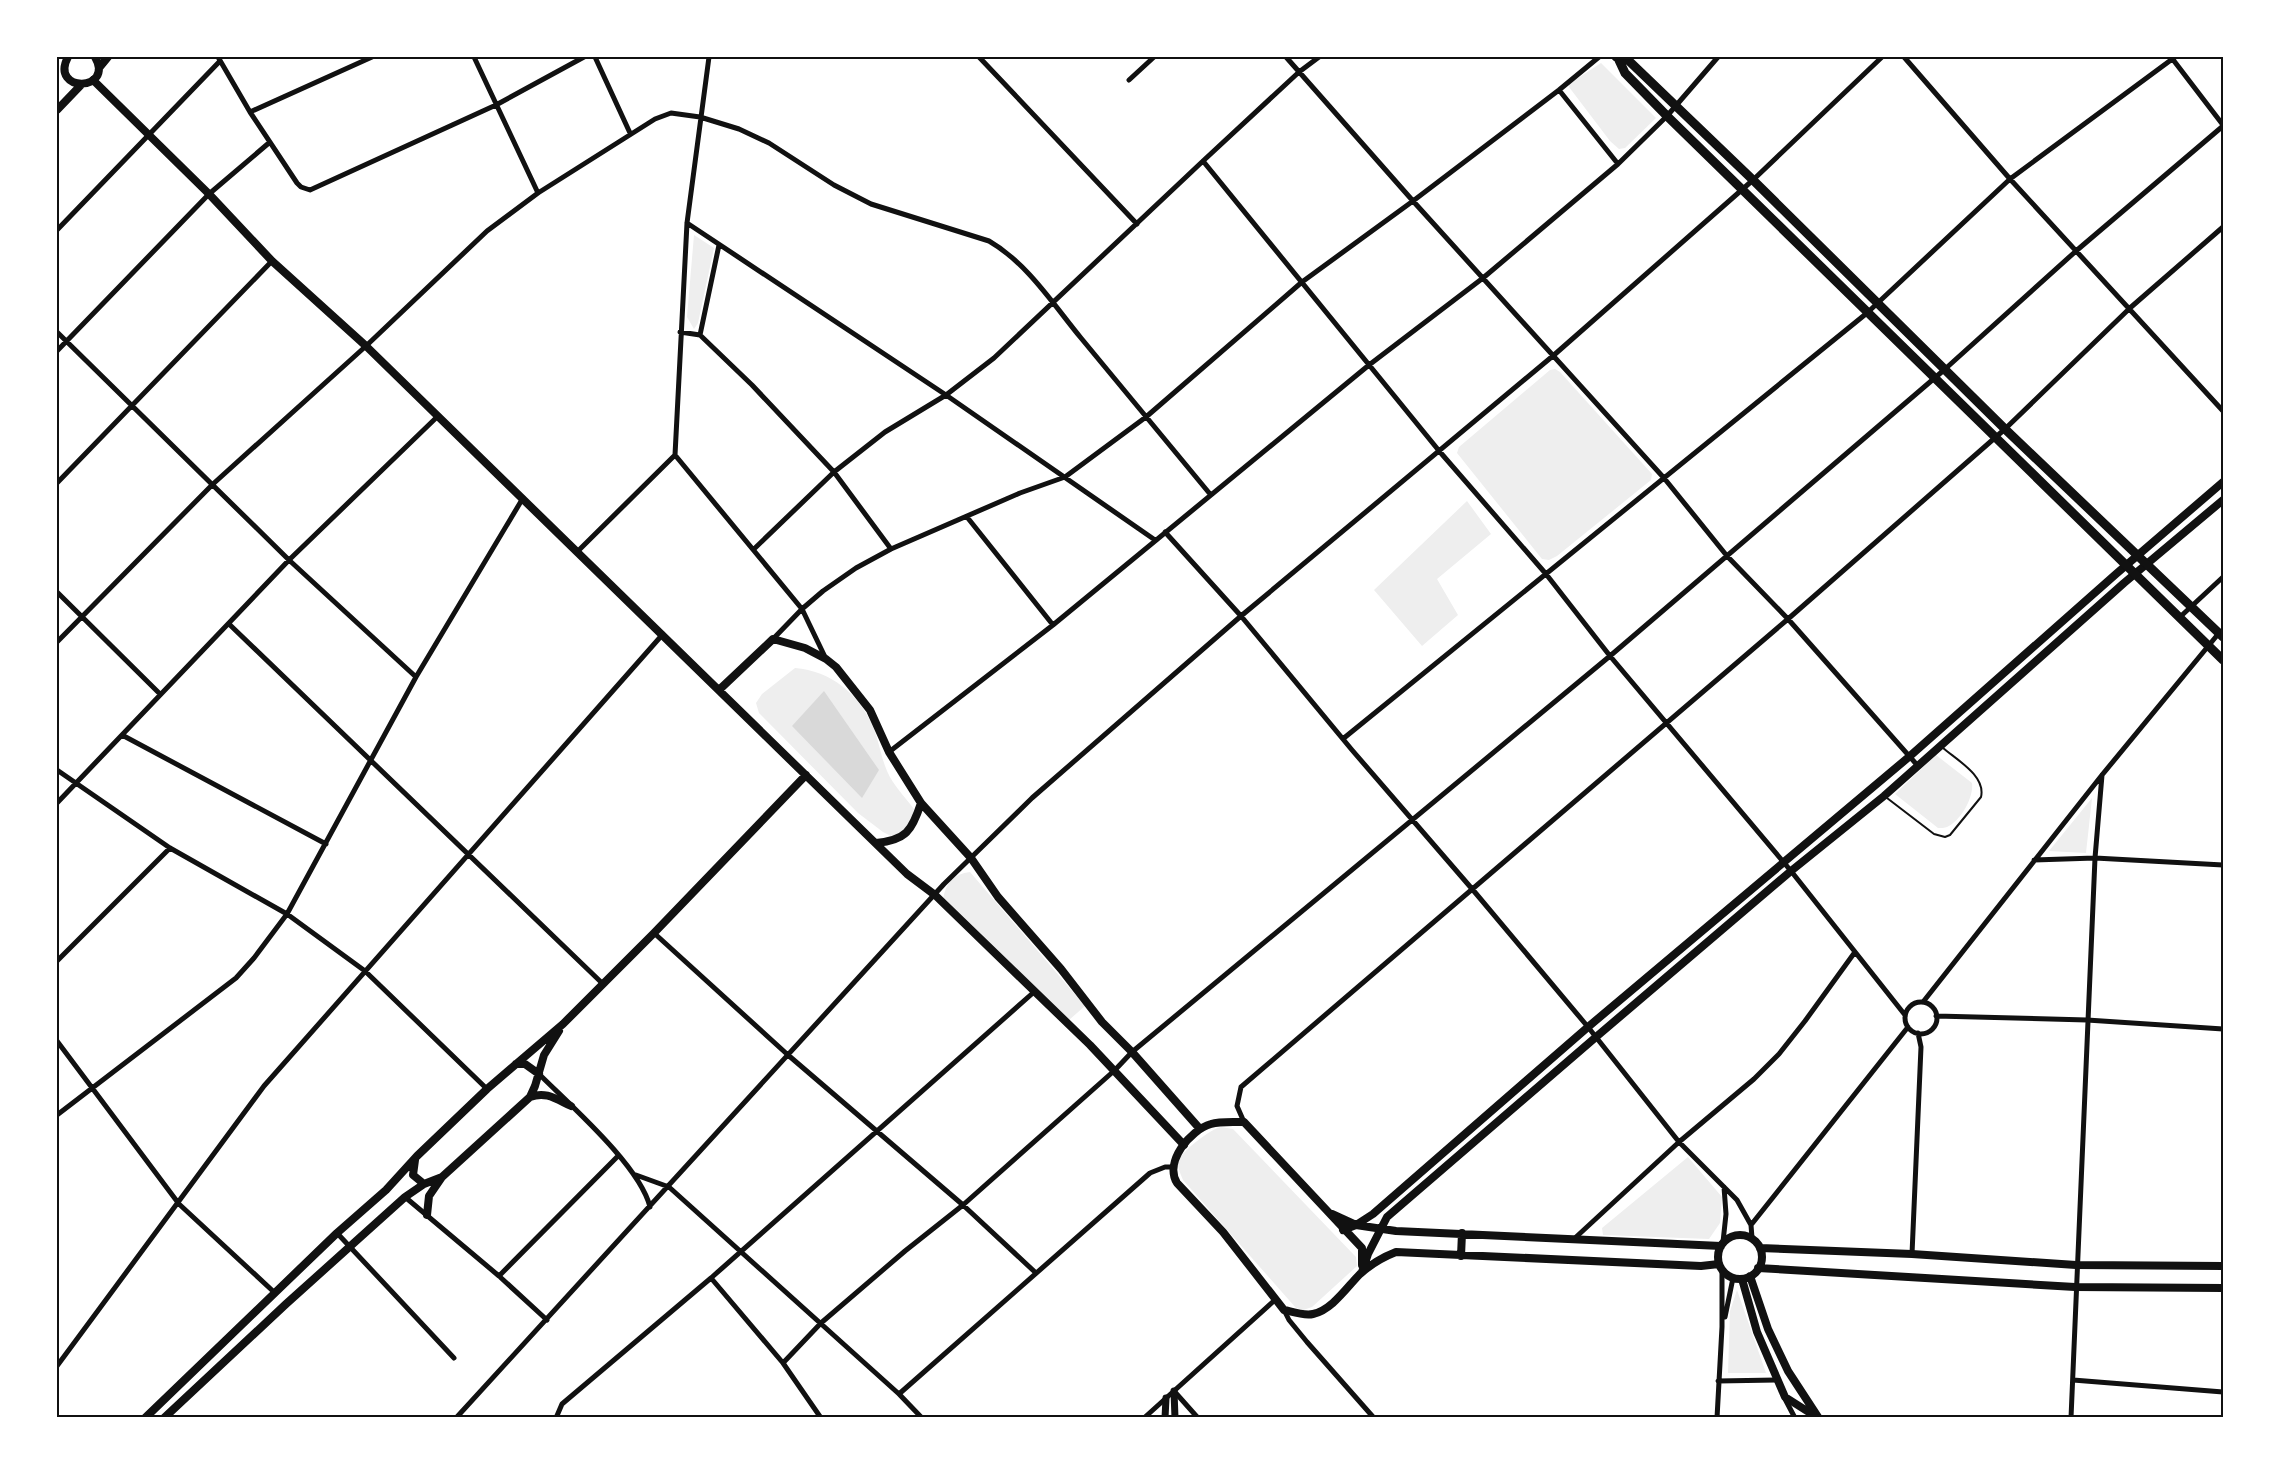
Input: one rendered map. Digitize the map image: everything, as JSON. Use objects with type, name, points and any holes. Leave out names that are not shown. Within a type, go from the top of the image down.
[{"type":"highway","points":[[1617,58],[1628,60],[1753,180],[1944,370],[2221,635]]},
{"type":"highway","points":[[1617,58],[1625,73],[1667,116],[2223,660]]},
{"type":"main road","points":[[57,74],[65,67],[68,57]]},
{"type":"main road","points":[[95,57],[99,68]]},
{"type":"main road","points":[[57,110],[81,85],[93,80],[108,57]]},
{"type":"main road","points":[[65,67],[71,81],[81,85]]},
{"type":"main road","points":[[93,80],[209,194],[272,261],[366,346],[907,874],[935,895],[1115,1070],[1185,1145]]},
{"type":"main road","points":[[1344,1230],[1373,1214],[1588,1027],[1910,756],[2223,482]]},
{"type":"main road","points":[[1362,1272],[1387,1217],[1596,1037],[1884,796],[2134,574],[2223,500]]},
{"type":"main road","points":[[719,690],[773,639],[805,648],[836,667],[870,710],[889,752],[921,803],[970,858],[998,897],[1061,969],[1102,1022],[1132,1052],[1200,1129]]},
{"type":"main road","points":[[145,1418],[337,1233],[386,1190],[417,1156],[487,1089],[562,1024],[654,933],[806,775]]},
{"type":"main road","points":[[876,843],[889,842],[902,837],[915,822],[921,803]]},
{"type":"main road","points":[[530,1097],[544,1055],[562,1024]]},
{"type":"main road","points":[[516,1064],[525,1064],[539,1074]]},
{"type":"main road","points":[[427,1215],[429,1196],[442,1177],[530,1097],[539,1094],[548,1095],[571,1106]]},
{"type":"main road","points":[[1362,1272],[1362,1248],[1244,1122],[1211,1123],[1200,1129],[1177,1153],[1173,1167],[1173,1176],[1177,1183],[1223,1232],[1284,1310],[1313,1314],[1327,1307],[1362,1272],[1396,1252],[1720,1266]]},
{"type":"main road","points":[[417,1156],[413,1175],[424,1184]]},
{"type":"main road","points":[[164,1418],[405,1197],[424,1184],[442,1177]]},
{"type":"main road","points":[[1329,1212],[1356,1225],[1380,1229],[1722,1244]]},
{"type":"main road","points":[[1461,1256],[1462,1233]]},
{"type":"main road","points":[[1740,1235],[1752,1238],[1760,1248],[1762,1258],[1758,1268],[1746,1277],[1733,1278],[1720,1266],[1718,1258],[1722,1244],[1728,1238],[1740,1235]]},
{"type":"main road","points":[[1760,1248],[1912,1254],[2076,1265],[2223,1266]]},
{"type":"main road","points":[[1758,1268],[2075,1287],[2223,1288]]},
{"type":"main road","points":[[1746,1277],[1788,1371],[1819,1418]]},
{"type":"main road","points":[[1746,1277],[1756,1332],[1776,1380],[1785,1397],[1819,1418]]},
{"type":"main road","points":[[1756,1332],[1768,1329]]},
{"type":"street","points":[[250,111],[372,57]]},
{"type":"street","points":[[474,57],[538,193]]},
{"type":"street","points":[[57,230],[219,59],[297,183],[306,190],[315,188],[496,105],[584,57]]},
{"type":"street","points":[[595,57],[630,133]]},
{"type":"street","points":[[709,57],[687,223],[675,455],[802,609],[826,659]]},
{"type":"street","points":[[979,57],[1137,224]]},
{"type":"street","points":[[1129,80],[1154,57]]},
{"type":"street","points":[[1286,57],[1664,478],[1726,556],[1788,619],[1918,766]]},
{"type":"street","points":[[754,549],[834,472],[885,432],[946,395],[994,358],[1299,72],[1319,57]]},
{"type":"street","points":[[773,639],[802,609],[856,568],[891,549],[1020,493],[1065,477],[1146,417],[1302,282],[1413,201],[1599,57]]},
{"type":"street","points":[[889,752],[1053,625],[1369,365],[1483,278],[1618,164],[1667,116],[1718,57]]},
{"type":"street","points":[[456,1418],[935,895],[1032,798],[1241,616],[1554,355],[1753,180],[1882,57]]},
{"type":"street","points":[[1904,57],[2010,179],[2223,411]]},
{"type":"street","points":[[783,1363],[821,1323],[963,1205],[1115,1070],[1132,1052],[1610,656],[1944,370],[2076,251],[2223,125],[2173,58],[2010,179],[1867,313],[1344,738]]},
{"type":"street","points":[[1559,90],[1618,164]]},
{"type":"street","points":[[57,642],[213,484],[366,346],[487,231],[538,193],[630,133],[671,113],[700,117],[739,129],[769,143],[834,185],[871,204],[989,241],[1002,249],[1017,261],[1210,494]]},
{"type":"street","points":[[57,351],[209,194],[270,142]]},
{"type":"street","points":[[1203,161],[1440,452],[1546,574],[1610,656],[1783,862],[1905,1015],[1908,1027],[1923,1034],[1931,1029],[1936,1021],[1932,1007],[1923,1002]]},
{"type":"street","points":[[687,223],[946,395],[1155,540]]},
{"type":"street","points":[[1244,1122],[1237,1106],[1241,1086],[1788,619],[2005,429],[2130,308],[2223,227]]},
{"type":"street","points":[[700,335],[719,245]]},
{"type":"street","points":[[57,483],[272,261]]},
{"type":"street","points":[[57,332],[289,560],[416,677]]},
{"type":"street","points":[[680,332],[700,335],[752,385],[834,472],[891,549]]},
{"type":"street","points":[[57,803],[289,560],[438,416]]},
{"type":"street","points":[[578,551],[675,455]]},
{"type":"street","points":[[57,1115],[236,978],[254,958],[287,914],[416,677],[523,498]]},
{"type":"street","points":[[967,516],[1053,625]]},
{"type":"street","points":[[1165,532],[1241,616],[1411,820],[1473,890],[1588,1027],[1679,1142],[1737,1200],[1751,1225],[1752,1238]]},
{"type":"street","points":[[2180,617],[2223,577]]},
{"type":"street","points":[[57,592],[160,694]]},
{"type":"street","points":[[229,624],[603,984]]},
{"type":"street","points":[[57,1366],[264,1086],[663,634]]},
{"type":"street","points":[[1905,1015],[1910,1006],[1923,1002],[2102,775],[2209,645],[2221,635]]},
{"type":"street","points":[[122,735],[326,844]]},
{"type":"street","points":[[57,770],[170,848],[287,914],[364,971],[487,1089]]},
{"type":"street","points":[[2071,1418],[2087,1020],[2095,858],[2102,775]]},
{"type":"street","points":[[57,961],[170,848]]},
{"type":"street","points":[[2034,860],[2095,858],[2223,865]]},
{"type":"street","points":[[654,933],[788,1055],[963,1205],[1036,1273]]},
{"type":"street","points":[[1575,1238],[1679,1142],[1754,1079],[1779,1054],[1856,952]]},
{"type":"street","points":[[556,1418],[562,1404],[711,1278],[1034,992]]},
{"type":"street","points":[[1936,1016],[2087,1020],[2223,1029]]},
{"type":"street","points":[[1751,1225],[1908,1027]]},
{"type":"street","points":[[1912,1254],[1921,1047],[1918,1033]]},
{"type":"street","points":[[57,1041],[179,1204],[275,1293]]},
{"type":"street","points":[[539,1074],[636,1175],[648,1198],[650,1208]]},
{"type":"street","points":[[499,1276],[618,1156]]},
{"type":"street","points":[[899,1394],[1150,1173],[1165,1167],[1173,1167]]},
{"type":"street","points":[[636,1175],[669,1187],[899,1394],[922,1418]]},
{"type":"street","points":[[1722,1244],[1726,1214],[1724,1187]]},
{"type":"street","points":[[405,1197],[499,1276],[547,1320]]},
{"type":"street","points":[[337,1233],[454,1358]]},
{"type":"street","points":[[1718,1418],[1722,1327],[1720,1266]]},
{"type":"street","points":[[711,1278],[783,1363],[821,1418]]},
{"type":"street","points":[[1722,1327],[1733,1278]]},
{"type":"street","points":[[1144,1418],[1276,1299]]},
{"type":"street","points":[[1284,1310],[1306,1342],[1374,1418]]},
{"type":"street","points":[[1719,1381],[1776,1380]]},
{"type":"street","points":[[2073,1380],[2223,1392]]},
{"type":"street","points":[[1174,1391],[1175,1418]]},
{"type":"street","points":[[1174,1391],[1198,1418]]},
{"type":"street","points":[[1785,1397],[1794,1418]]},
{"type":"street","points":[[1165,1418],[1166,1398]]},
{"type":"lane","points":[[1884,796],[1934,834],[1945,837],[1950,835],[1981,797],[1983,790],[1977,778],[1940,746]]},
{"type":"shaded area","points":[[1601,63],[1656,118],[1625,148],[1619,149],[1610,141],[1569,87],[1569,84]]},
{"type":"shaded area","points":[[694,235],[714,248],[698,323],[694,329],[687,317]]},
{"type":"shaded area","points":[[1555,369],[1652,474],[1651,480],[1549,560],[1542,559],[1457,453],[1459,447],[1550,370]]},
{"type":"shaded area","points":[[1467,501],[1491,534],[1437,579],[1458,615],[1422,646],[1374,590]]},
{"type":"shaded area","points":[[795,668],[832,679],[860,704],[875,732],[890,776],[914,809],[910,823],[900,832],[891,836],[858,813],[759,713],[756,703],[762,694]]},
{"type":"shaded area","points":[[824,691],[879,770],[862,798],[792,726]]},
{"type":"shaded area","points":[[1936,755],[1972,783],[1971,795],[1966,808],[1957,820],[1944,828],[1938,828],[1895,794]]},
{"type":"shaded area","points":[[2092,798],[2086,853],[2049,851]]},
{"type":"shaded area","points":[[970,872],[1085,1006],[1069,1020],[943,900],[951,880]]},
{"type":"shaded area","points":[[1221,1127],[1233,1129],[1356,1257],[1357,1266],[1312,1307],[1303,1310],[1296,1308],[1183,1180],[1178,1162],[1184,1152],[1211,1131]]},
{"type":"shaded area","points":[[1688,1157],[1722,1197],[1720,1223],[1709,1239],[1603,1235],[1602,1228]]},
{"type":"shaded area","points":[[1737,1290],[1766,1373],[1728,1373],[1730,1311]]}]
